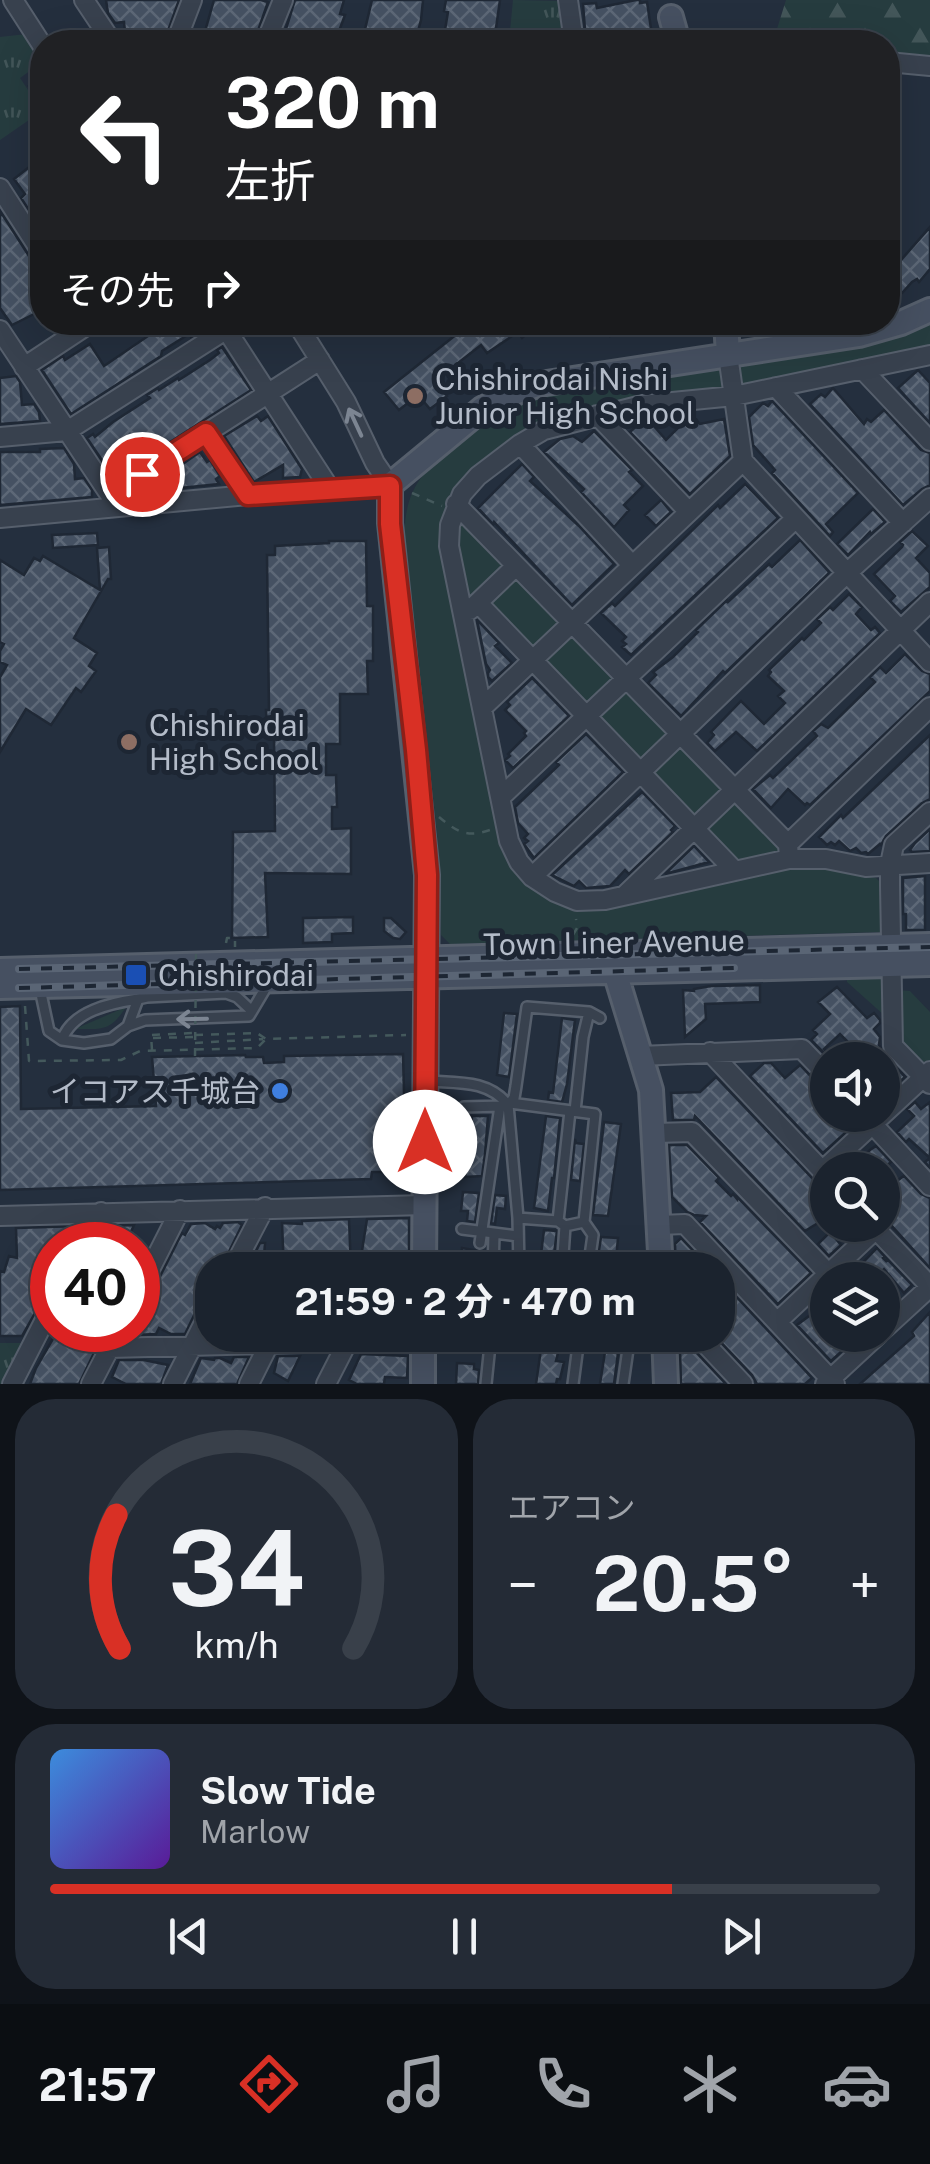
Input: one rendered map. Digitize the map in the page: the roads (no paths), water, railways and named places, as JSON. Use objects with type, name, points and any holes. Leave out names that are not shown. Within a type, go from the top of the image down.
[{"type":"street","points":[[13,0],[32,30]]},
{"type":"street","points":[[84,0],[104,30]]},
{"type":"street","points":[[181,30],[192,0]]},
{"type":"street","points":[[271,30],[283,0]]},
{"type":"street","points":[[568,0],[572,30]]},
{"type":"street","points":[[900,63],[930,66]]},
{"type":"street","points":[[0,188],[30,219]]},
{"type":"street","points":[[900,323],[930,310]]},
{"type":"street","points":[[0,330],[114,501]]},
{"type":"street","points":[[24,367],[72,335]]},
{"type":"street","points":[[0,437],[67,431],[211,335]]},
{"type":"street","points":[[230,335],[330,488]]},
{"type":"street","points":[[304,335],[346,402],[375,463],[401,489]]},
{"type":"street","points":[[727,335],[743,462],[930,662]]},
{"type":"street","points":[[424,1252],[427,875],[390,524],[401,489],[420,458],[482,409],[510,394],[540,384],[862,335]]},
{"type":"street","points":[[930,355],[734,396],[642,405],[544,430],[478,476],[452,506],[449,546],[510,841],[519,862],[532,876],[578,901],[625,896],[735,871],[788,852],[930,707]]},
{"type":"street","points":[[114,501],[206,433],[320,360]]},
{"type":"street","points":[[862,369],[930,442]]},
{"type":"street","points":[[776,387],[902,522]]},
{"type":"street","points":[[597,415],[690,512]]},
{"type":"street","points":[[206,433],[248,495]]},
{"type":"street","points":[[520,444],[632,565]]},
{"type":"street","points":[[482,708],[743,462]]},
{"type":"street","points":[[0,518],[114,501],[330,488],[401,489]]},
{"type":"street","points":[[532,876],[930,498]]},
{"type":"street","points":[[452,506],[734,789],[788,852],[866,866],[930,863]]},
{"type":"street","points":[[502,796],[796,518]]},
{"type":"street","points":[[463,618],[516,566]]},
{"type":"street","points":[[625,896],[930,602]]},
{"type":"street","points":[[478,603],[735,871]]},
{"type":"street","points":[[900,1097],[928,1077],[893,1046],[890,864],[894,845],[930,812]]},
{"type":"street","name":"Town Liner Avenue","points":[[0,987],[270,982],[399,976],[427,968],[615,972],[891,956],[930,946]]},
{"type":"street","name":"Town Liner Avenue","points":[[0,970],[427,968],[891,956],[930,964]]},
{"type":"street","points":[[615,972],[650,1090],[659,1225],[657,1252]]},
{"type":"street","points":[[640,1056],[802,1048],[810,1057]]},
{"type":"street","points":[[710,1052],[810,1158]]},
{"type":"street","points":[[655,1132],[692,1132],[817,1262]]},
{"type":"street","points":[[843,1152],[858,1132]]},
{"type":"street","points":[[879,1132],[930,1186]]},
{"type":"street","points":[[0,1216],[425,1205]]},
{"type":"street","points":[[241,1252],[265,1207]]},
{"type":"street","points":[[160,1250],[180,1210]]},
{"type":"street","points":[[96,1222],[101,1212]]},
{"type":"street","points":[[659,1225],[685,1224],[830,1382],[861,1352]]},
{"type":"street","points":[[839,1262],[859,1242]]},
{"type":"street","points":[[888,1242],[930,1287],[900,1315]]},
{"type":"street","points":[[777,1322],[810,1290]]},
{"type":"street","points":[[173,1384],[195,1340]]},
{"type":"street","points":[[160,1347],[195,1346]]},
{"type":"street","points":[[12,1384],[30,1349]]},
{"type":"street","points":[[91,1384],[107,1352]]},
{"type":"street","points":[[249,1384],[265,1352]]},
{"type":"street","points":[[326,1384],[342,1352]]},
{"type":"street","points":[[423,1384],[424,1352]]},
{"type":"street","points":[[665,1352],[666,1384]]},
{"type":"street","points":[[713,1352],[743,1384]]},
{"type":"lane","points":[[39,986],[49,1031],[62,1040],[84,1043],[111,1039],[144,1020],[248,1016],[270,982]]},
{"type":"lane","points":[[62,1040],[66,1028],[77,1018],[122,1001],[226,993],[252,1011]]},
{"type":"lane","points":[[128,1026],[138,999]]},
{"type":"lane","points":[[481,1238],[506,1105],[514,1098],[527,1007],[589,1012],[600,1018]]},
{"type":"lane","points":[[562,1252],[572,1111],[589,1012]]},
{"type":"lane","points":[[426,1080],[480,1084],[501,1096],[506,1105],[518,1252]]},
{"type":"lane","points":[[464,1108],[506,1105],[595,1114],[584,1222],[592,1236],[590,1252]]},
{"type":"lane","points":[[518,1218],[562,1224],[584,1222]]},
{"type":"lane","points":[[462,1230],[481,1238],[494,1234],[518,1236]]},
{"type":"lane","points":[[494,1234],[494,1252]]},
{"type":"lane","points":[[486,1384],[490,1352]]},
{"type":"lane","points":[[574,1384],[577,1352]]},
{"type":"lane","points":[[624,1384],[628,1352]]},
{"type":"railway","points":[[19,969],[930,947]]},
{"type":"railway","points":[[19,988],[734,968]]},
{"type":"place","name":"Chishirodai Nishi Junior High School","points":[[415,396]]},
{"type":"place","name":"Chishirodai High School","points":[[129,742]]},
{"type":"place","name":"Chishirodai","points":[[136,975]]},
{"type":"place","name":"イコアス千城台","points":[[280,1091]]}]
